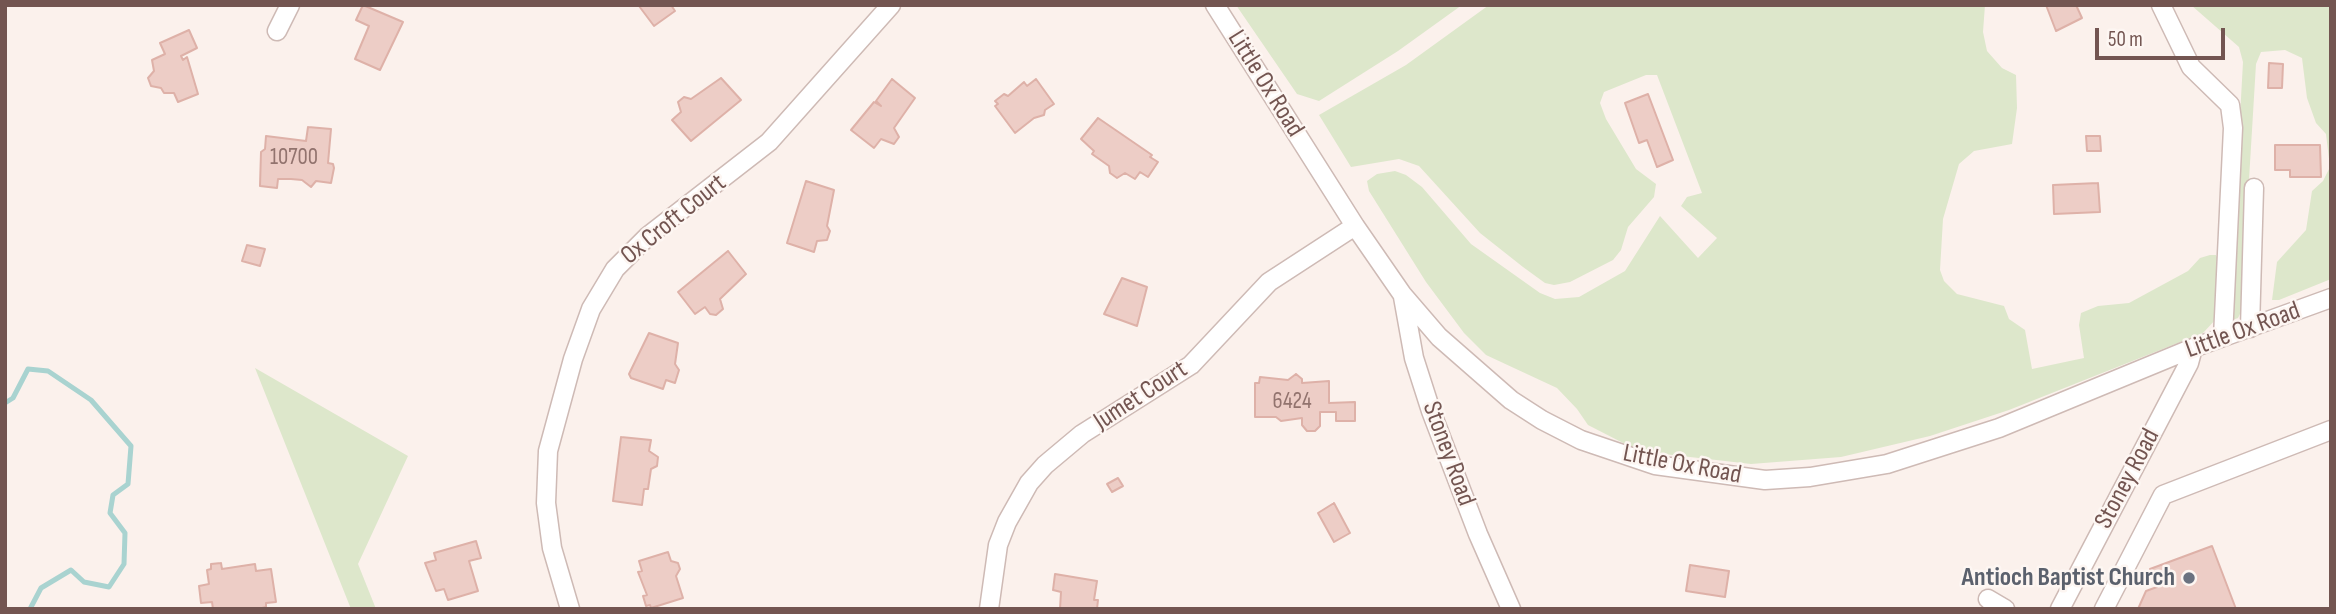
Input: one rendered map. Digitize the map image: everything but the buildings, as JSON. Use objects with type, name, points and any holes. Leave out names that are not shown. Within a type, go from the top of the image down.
[{"type":"street","points":[[277,31],[290,5]]},
{"type":"street","name":"Ox Croft Court","points":[[570,609],[552,548],[546,503],[548,452],[573,359],[591,309],[615,269],[648,236],[769,142],[891,5]]},
{"type":"street","name":"Little Ox Road","points":[[1215,5],[1355,226],[1402,294],[1439,337],[1470,367],[1542,420],[1581,440],[1655,465],[1765,480],[1851,471],[1921,454],[1999,428],[2193,348],[2331,298]]},
{"type":"street","points":[[2161,5],[2191,67],[2230,105],[2233,128],[2223,337]]},
{"type":"street","points":[[2250,328],[2255,188]]},
{"type":"street","name":"Jumet Court","points":[[989,609],[998,545],[1007,522],[1029,483],[1045,465],[1082,435],[1191,365],[1269,282],[1355,226]]},
{"type":"street","name":"Stoney Road","points":[[1402,294],[1414,358],[1431,411],[1478,534],[1511,609]]},
{"type":"street","name":"Stoney Road","points":[[2060,609],[2189,363],[2193,348]]},
{"type":"street","points":[[2104,609],[2163,495],[2331,430]]},
{"type":"street","points":[[1988,599],[2005,609]]},
{"type":"green space","points":[[1236,5],[1462,5],[1398,51],[1319,101],[1297,94]]},
{"type":"green space","points":[[1489,5],[1985,5],[1983,32],[1987,51],[2002,68],[2016,75],[2017,108],[2012,144],[1974,151],[1959,164],[1943,219],[1940,270],[1944,281],[1957,294],[2004,306],[2009,319],[2025,330],[2032,369],[2084,358],[2079,325],[2081,313],[2098,306],[2129,303],[2188,271],[2200,258],[2210,255],[2216,255],[2219,261],[2217,318],[2203,333],[2009,410],[1930,436],[1841,457],[1751,464],[1664,454],[1627,445],[1588,425],[1557,388],[1486,355],[1464,333],[1426,282],[1369,191],[1367,181],[1377,174],[1395,171],[1406,175],[1422,187],[1471,244],[1540,293],[1555,299],[1579,297],[1625,271],[1660,216],[1698,258],[1717,238],[1681,206],[1687,197],[1702,193],[1657,75],[1646,75],[1604,92],[1600,103],[1606,119],[1636,169],[1656,184],[1654,197],[1628,227],[1621,250],[1613,260],[1570,282],[1554,285],[1545,283],[1480,233],[1419,166],[1399,159],[1351,167],[1319,115],[1406,65]]},
{"type":"green space","points":[[2191,5],[2331,5],[2331,279],[2279,300],[2272,300],[2277,262],[2306,230],[2312,191],[2323,181],[2330,167],[2326,134],[2316,123],[2307,98],[2302,58],[2285,50],[2261,52],[2256,64],[2241,312],[2238,318],[2232,320],[2229,316],[2243,62],[2239,47]]},
{"type":"green space","points":[[255,368],[408,456],[358,564],[376,609],[351,609]]},
{"type":"waterway","points":[[5,403],[13,398],[28,369],[48,371],[91,400],[131,446],[128,484],[113,495],[110,513],[125,533],[124,564],[109,587],[84,582],[71,570],[41,588],[30,609]]},
{"type":"place","name":"Antioch Baptist Church","points":[[2189,578]]}]
